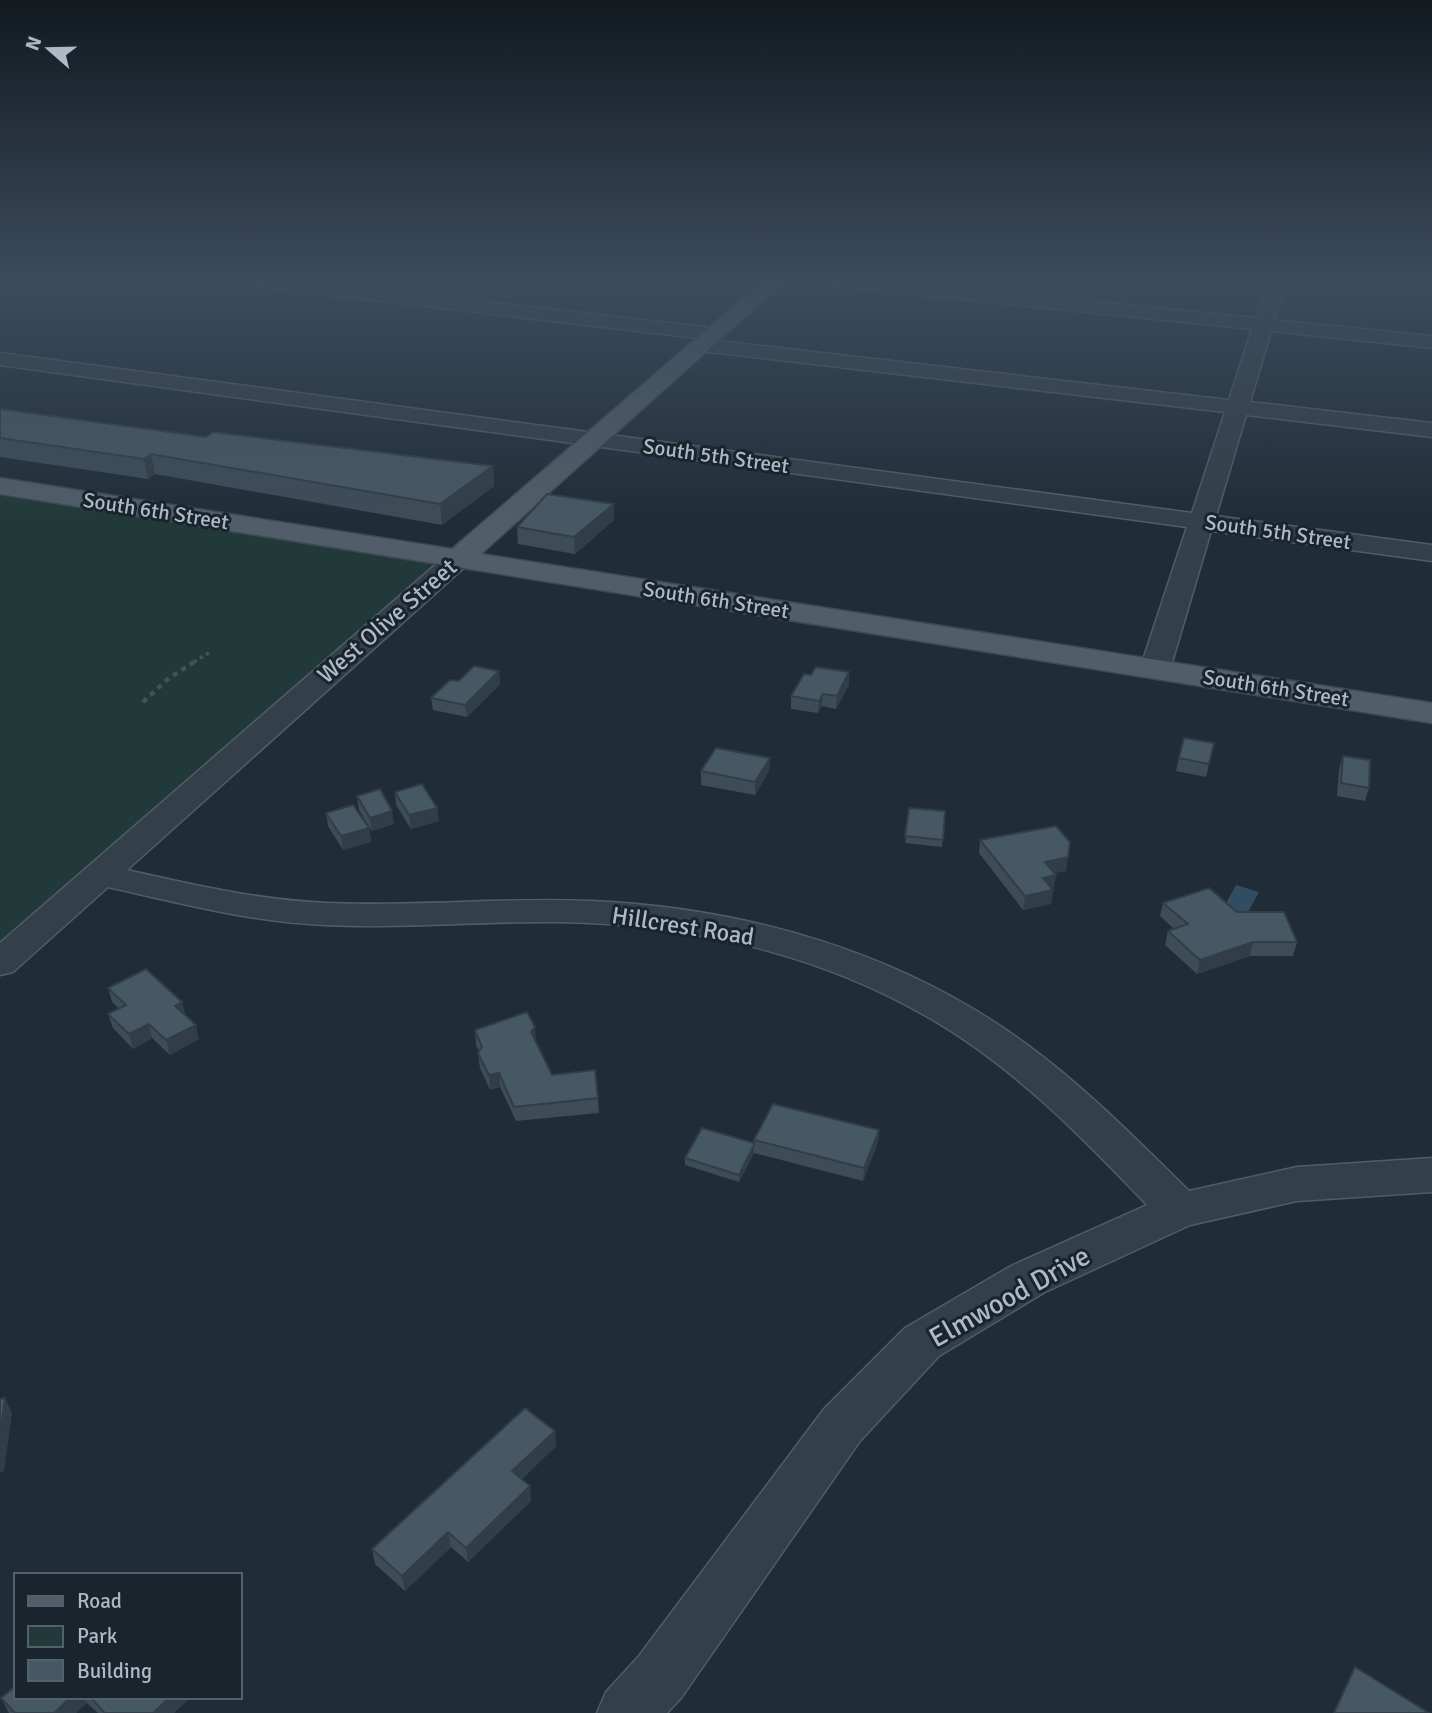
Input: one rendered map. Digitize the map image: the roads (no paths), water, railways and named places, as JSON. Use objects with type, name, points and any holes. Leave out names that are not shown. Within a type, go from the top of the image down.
[{"type":"main road","name":"West Olive Street","points":[[457,560],[683,361]]},
{"type":"main road","name":"South 6th Street","points":[[0,486],[1432,713]]},
{"type":"street","name":"South 5th Street","points":[[14,361],[1432,553]]},
{"type":"street","points":[[870,361],[1432,430]]},
{"type":"street","points":[[1155,669],[1251,361]]},
{"type":"street","name":"West Olive Street","points":[[0,962],[457,560]]},
{"type":"street","name":"Hillcrest Road","points":[[100,875],[222,901],[304,912],[593,912],[654,918],[728,929],[829,958],[887,980],[946,1010],[1002,1045],[1072,1101],[1180,1210]]},
{"type":"street","name":"Elmwood Drive","points":[[627,1713],[660,1677],[842,1425],[922,1342],[1028,1279],[1180,1210],[1297,1184],[1432,1175]]},
{"type":"water","points":[[1236,885],[1259,892],[1247,914],[1239,915],[1224,907]]}]
